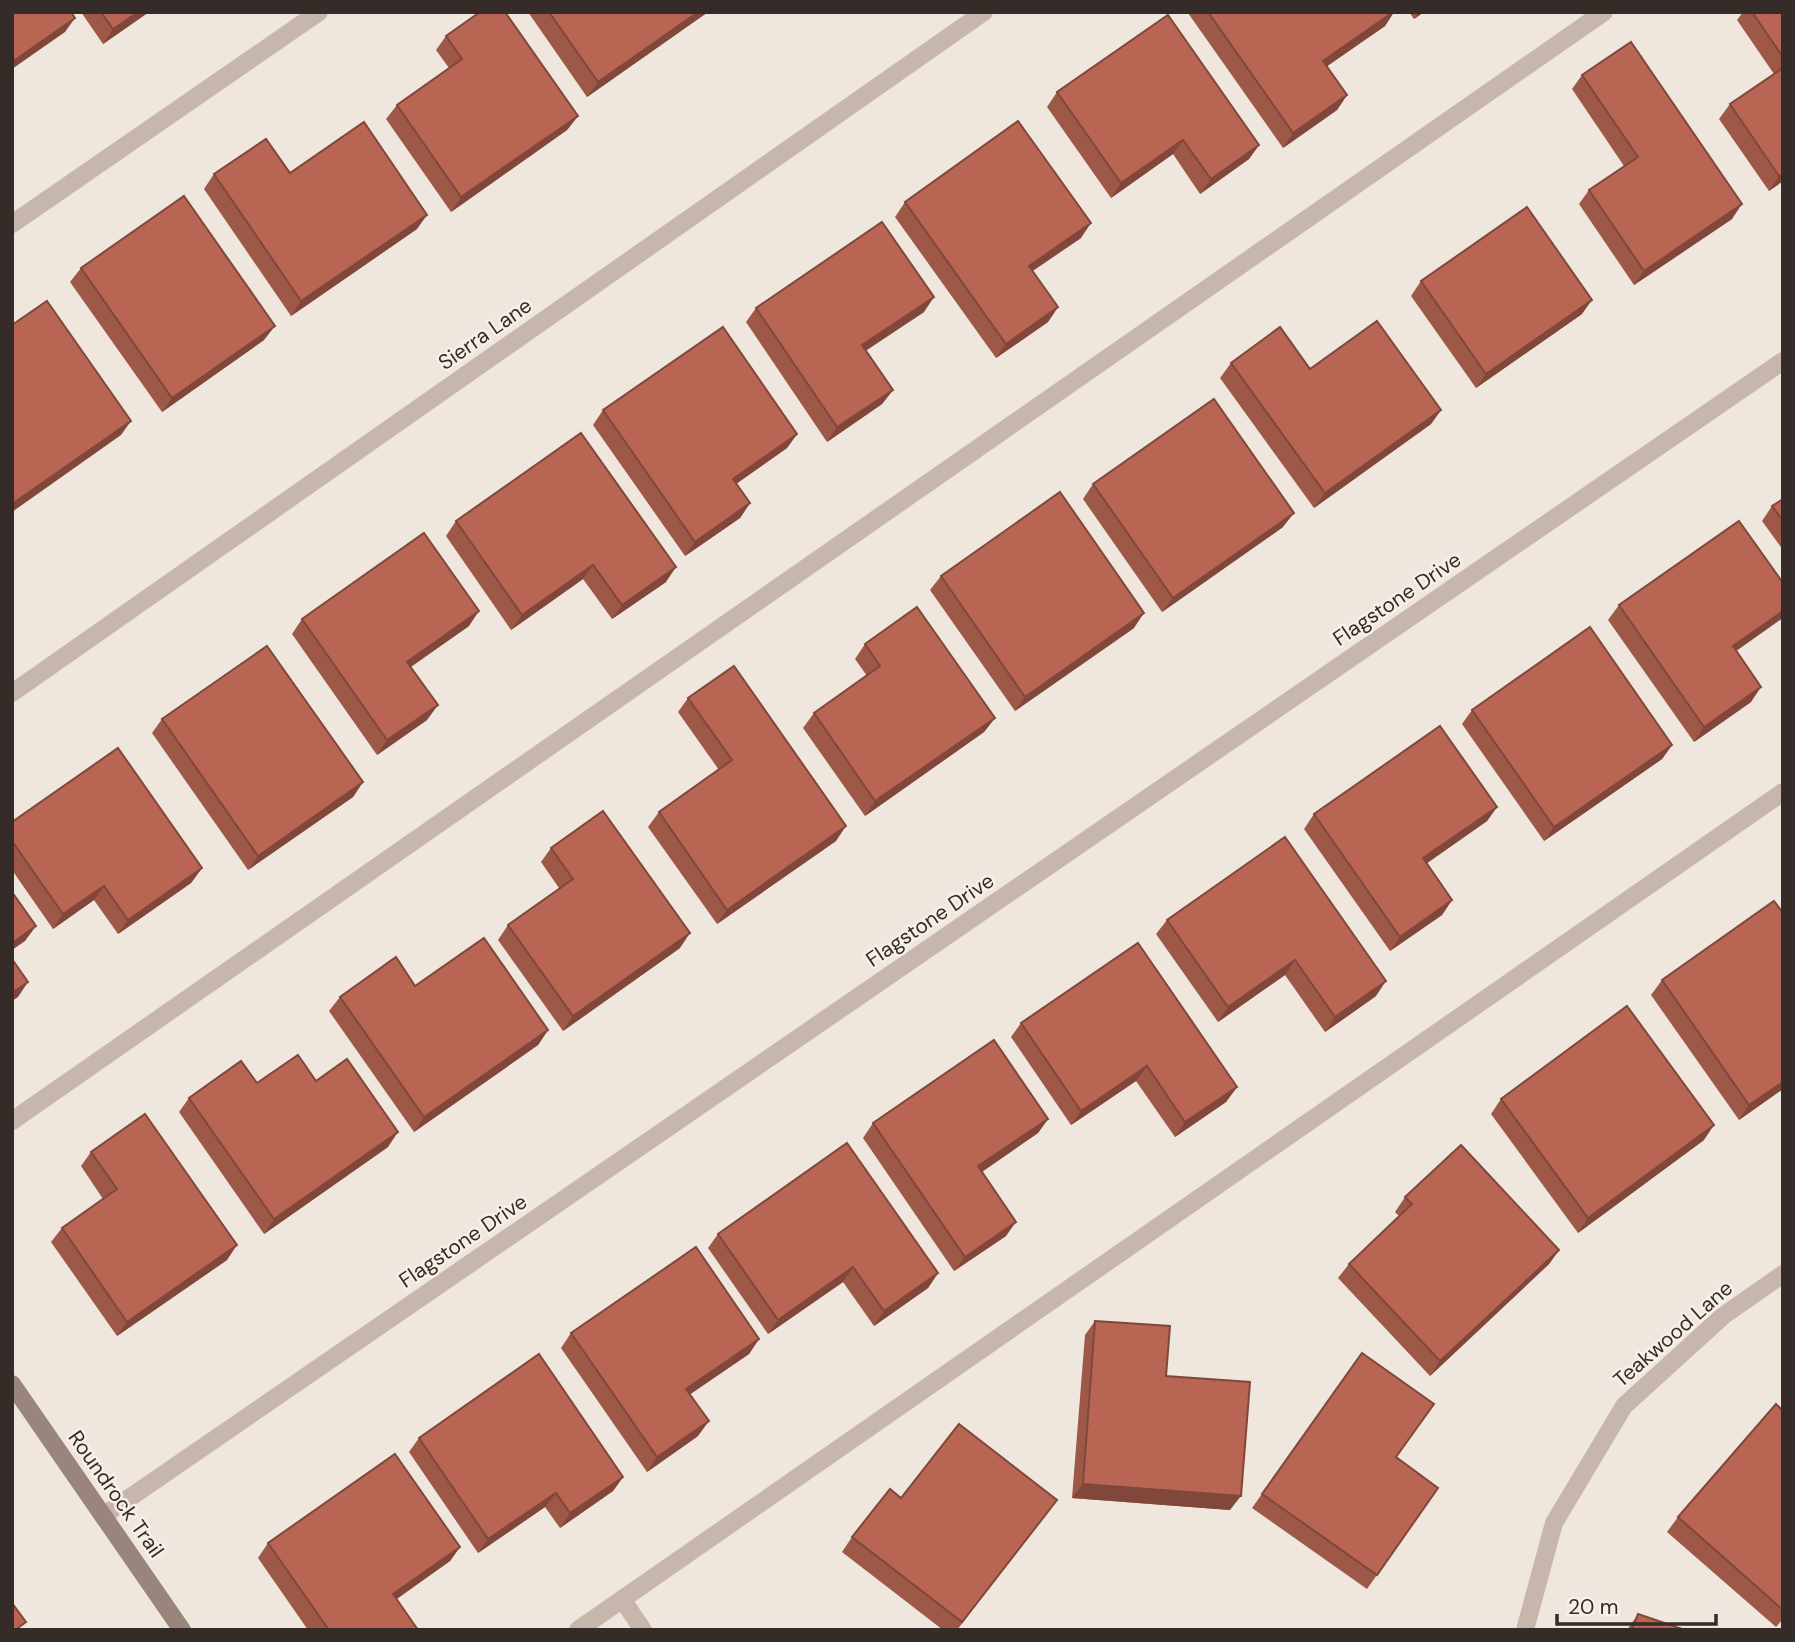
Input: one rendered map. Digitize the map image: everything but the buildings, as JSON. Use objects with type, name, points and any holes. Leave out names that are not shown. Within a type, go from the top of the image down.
[{"type":"street","points":[[12,224],[319,12]]},
{"type":"street","name":"Sierra Lane","points":[[12,693],[984,12]]},
{"type":"street","points":[[12,1121],[1604,12]]},
{"type":"street","name":"Flagstone Drive","points":[[103,1516],[1783,361]]},
{"type":"street","points":[[578,1630],[1783,792]]},
{"type":"street","name":"Teakwood Lane","points":[[1525,1630],[1554,1523],[1624,1406],[1723,1316],[1783,1274]]},
{"type":"street","name":"Roundrock Trail","points":[[12,1384],[181,1630]]},
{"type":"street","points":[[622,1599],[643,1630]]}]
